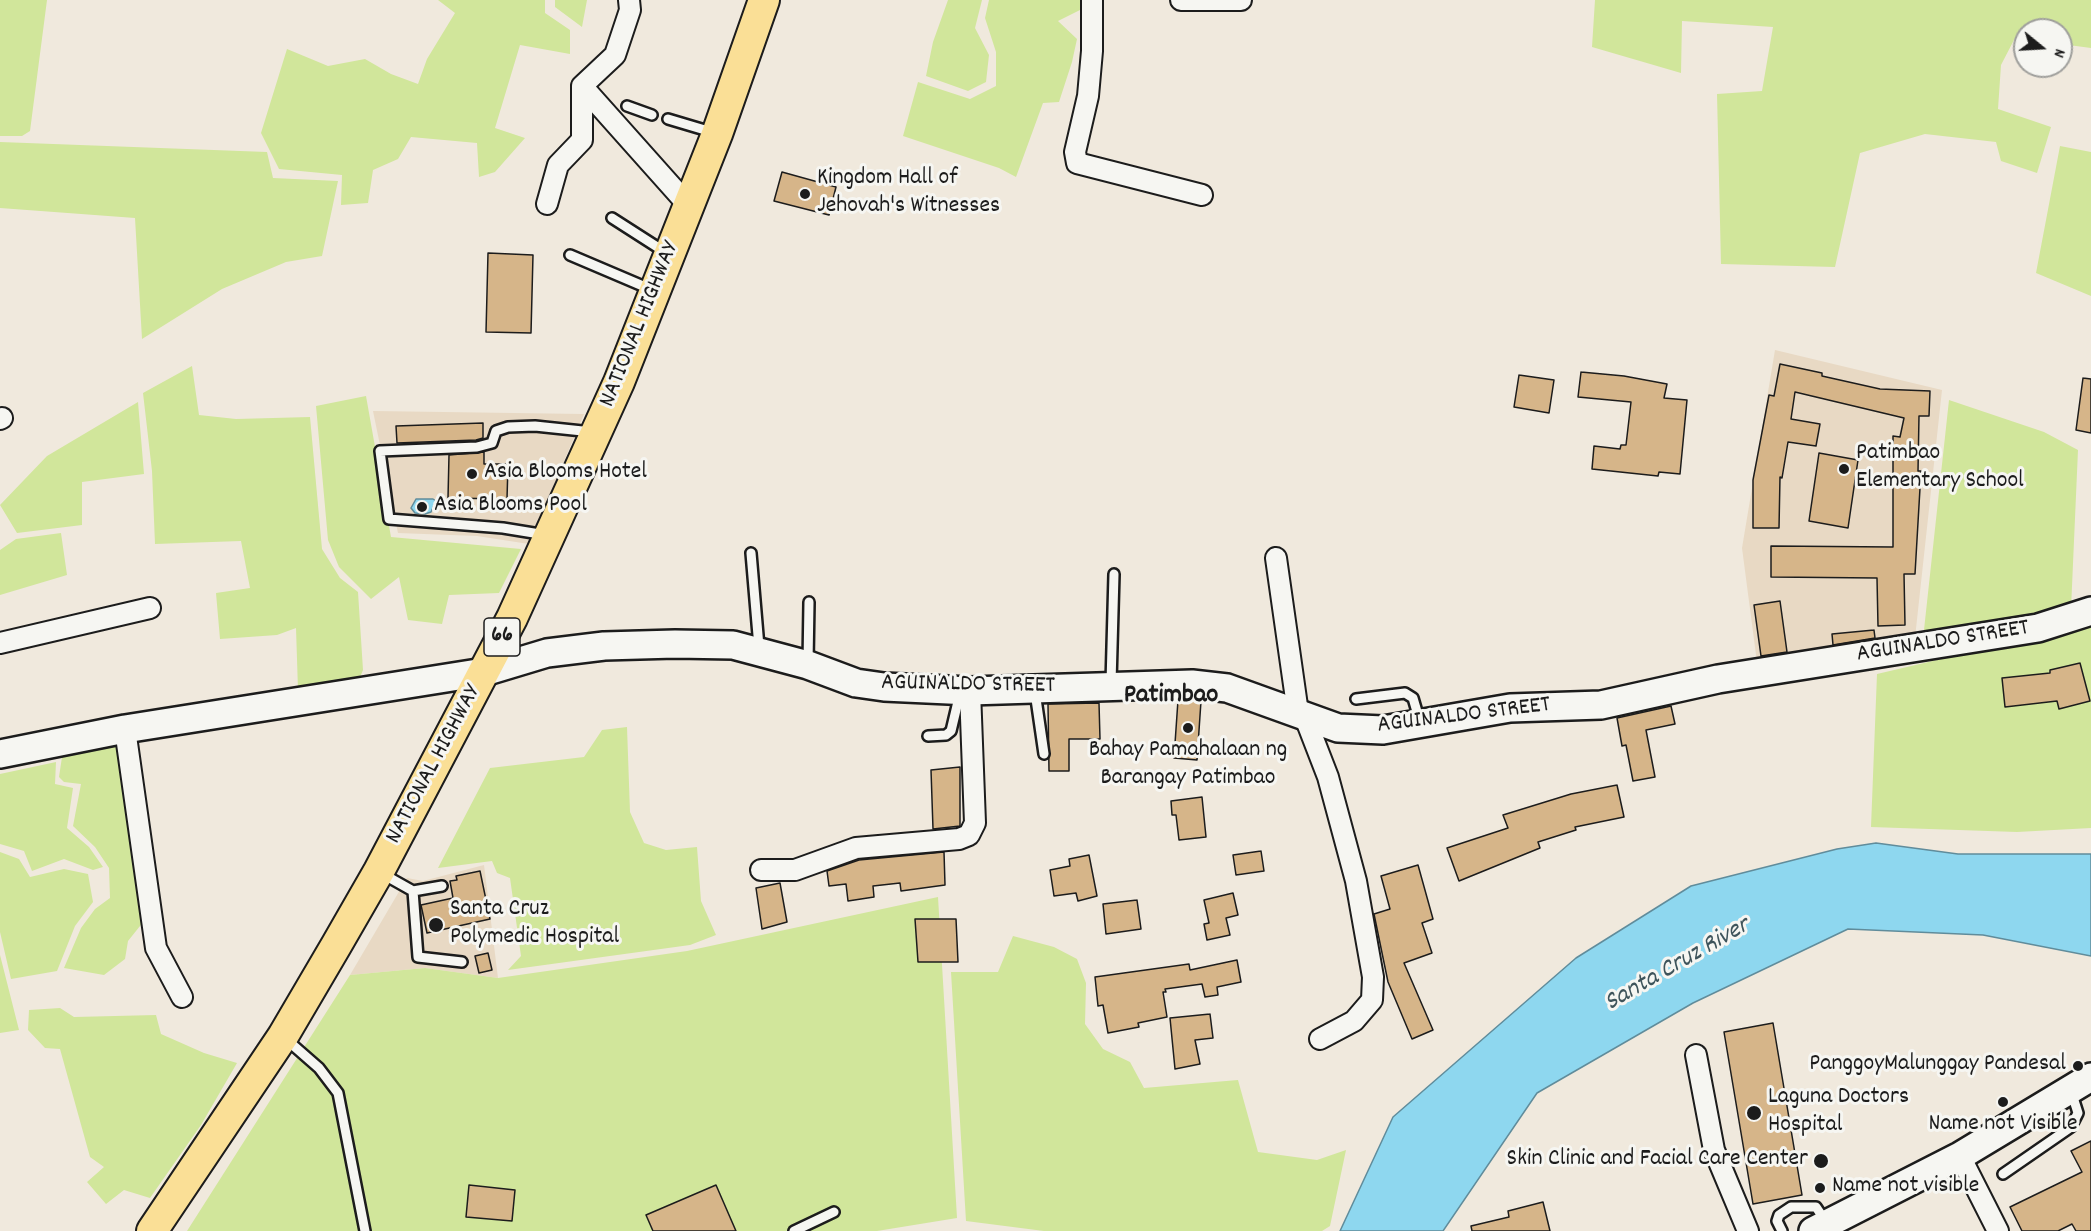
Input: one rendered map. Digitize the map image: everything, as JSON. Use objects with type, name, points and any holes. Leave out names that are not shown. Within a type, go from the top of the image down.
[{"type":"main road","name":"NATIONAL HIGHWAY","points":[[152,1231],[283,1036],[379,871],[484,672],[597,432],[717,134],[764,0]]},
{"type":"street","points":[[547,204],[558,165],[582,140],[582,86],[615,55],[630,10],[629,0]]},
{"type":"street","points":[[1092,0],[1092,51],[1088,96],[1075,152],[1077,163],[1202,195]]},
{"type":"street","points":[[1183,0],[1241,0]]},
{"type":"street","points":[[582,86],[688,206]]},
{"type":"street","points":[[1275,558],[1301,714],[1328,777],[1356,881],[1372,977],[1372,1000],[1354,1021],[1320,1039]]},
{"type":"street","points":[[0,643],[150,608]]},
{"type":"street","name":"AGUINALDO STREET","points":[[0,754],[125,729],[484,672],[547,653],[604,646],[733,645],[875,686],[965,691],[1192,684],[1227,688],[1338,728],[1383,730],[1510,708],[1601,705],[1718,679],[2038,628],[2091,611]]},
{"type":"street","points":[[761,870],[795,870],[855,848],[959,839],[969,835],[975,823],[965,691]]},
{"type":"street","points":[[125,729],[156,948],[182,997]]},
{"type":"street","points":[[1696,1055],[1714,1150],[1748,1231]]},
{"type":"street","points":[[1835,1225],[1960,1156],[2081,1083]]},
{"type":"street","points":[[1960,1156],[1998,1231]]},
{"type":"lane","points":[[627,106],[652,114]]},
{"type":"lane","points":[[668,119],[717,134]]},
{"type":"lane","points":[[612,218],[669,255]]},
{"type":"lane","points":[[570,255],[655,291]]},
{"type":"lane","points":[[549,535],[503,528],[389,519],[380,451],[477,447],[492,443],[496,431],[508,427],[535,426],[597,432]]},
{"type":"lane","points":[[751,553],[759,653]]},
{"type":"lane","points":[[1111,686],[1114,574]]},
{"type":"lane","points":[[808,665],[809,602]]},
{"type":"lane","points":[[1035,689],[1044,754]]},
{"type":"lane","points":[[928,736],[946,735],[951,731],[965,691]]},
{"type":"lane","points":[[1356,699],[1405,693],[1413,698],[1421,724]]},
{"type":"lane","points":[[379,871],[413,891],[442,886]]},
{"type":"lane","points":[[413,891],[418,957],[462,962]]},
{"type":"lane","points":[[283,1036],[319,1068],[338,1093],[365,1231]]},
{"type":"lane","points":[[2003,1174],[2071,1127],[2078,1113],[2081,1083]]},
{"type":"lane","points":[[1782,1231],[1777,1221],[1779,1215],[1791,1207],[1816,1207],[1835,1225]]},
{"type":"lane","points":[[794,1231],[834,1212]]},
{"type":"shaded area","name":"Patimbao Elementary School","points":[[1775,350],[1942,390],[1914,647],[1758,670],[1742,548]]},
{"type":"shaded area","name":"Asia Blooms Hotel","points":[[373,411],[584,414],[529,544],[477,536],[398,533]]},
{"type":"shaded area","name":"Santa Cruz Polymedic Hospital","points":[[484,865],[498,978],[425,968],[350,975],[407,878],[423,881]]},
{"type":"green space","points":[[0,0],[47,0],[30,131],[22,136],[0,136]]},
{"type":"green space","points":[[438,0],[545,0],[545,13],[570,30],[570,54],[520,45],[495,128],[525,138],[495,172],[479,177],[477,143],[411,137],[398,159],[373,170],[368,203],[341,205],[342,175],[279,169],[261,133],[287,49],[328,66],[365,59],[391,74],[418,84],[427,59],[455,13]]},
{"type":"green space","points":[[555,0],[587,0],[582,27],[555,7]]},
{"type":"green space","points":[[948,0],[982,0],[975,28],[989,55],[986,82],[968,91],[926,76],[933,42]]},
{"type":"green space","points":[[989,0],[1081,0],[1080,10],[1058,21],[1077,39],[1059,102],[1043,103],[1016,177],[999,168],[903,136],[918,82],[970,99],[996,86],[996,52],[985,18]]},
{"type":"green space","points":[[1595,0],[2091,0],[2091,48],[2073,46],[2073,18],[2013,18],[2013,42],[2001,65],[1998,109],[2051,127],[2037,173],[2001,161],[1996,142],[1925,134],[1860,153],[1835,267],[1721,264],[1717,94],[1762,91],[1773,27],[1682,21],[1681,73],[1592,47]]},
{"type":"green space","points":[[0,142],[267,152],[273,178],[338,181],[322,256],[286,262],[222,289],[142,339],[135,218],[0,208]]},
{"type":"green space","points":[[2060,146],[2091,152],[2091,296],[2036,273]]},
{"type":"green space","points":[[192,366],[199,415],[236,419],[310,417],[322,549],[340,578],[358,592],[363,670],[358,682],[298,690],[296,628],[277,635],[220,639],[216,593],[250,588],[241,541],[155,544],[152,471],[143,393]]},
{"type":"green space","points":[[366,396],[391,537],[521,549],[499,593],[449,595],[442,624],[408,620],[399,577],[371,599],[339,567],[328,540],[316,406]]},
{"type":"green space","points":[[1949,400],[2044,432],[2078,450],[2071,609],[1923,639]]},
{"type":"green space","points":[[138,402],[144,474],[82,482],[82,525],[17,533],[0,505],[47,456]]},
{"type":"green space","points":[[61,533],[67,575],[0,595],[0,550],[16,539]]},
{"type":"green space","points":[[2091,624],[2091,828],[2017,832],[1871,827],[1877,674]]},
{"type":"green space","points":[[627,727],[630,812],[644,843],[666,850],[697,847],[701,901],[716,935],[690,945],[508,970],[521,956],[510,878],[497,873],[492,861],[438,868],[490,768],[584,757],[602,730]]},
{"type":"green space","points":[[117,744],[144,921],[128,941],[125,959],[104,975],[64,968],[81,928],[95,909],[110,898],[109,868],[95,847],[73,826],[81,784],[64,782],[59,777],[62,757]]},
{"type":"green space","points":[[56,762],[55,784],[73,788],[67,828],[89,847],[103,867],[93,870],[64,859],[32,871],[24,851],[0,844],[0,774]]},
{"type":"green space","points":[[0,852],[19,859],[30,877],[64,869],[88,874],[93,902],[75,926],[57,971],[11,979],[0,932]]},
{"type":"green space","points":[[938,897],[957,1218],[877,1231],[187,1231],[350,975],[425,968],[498,978],[687,951]]},
{"type":"green space","points":[[1013,936],[1054,947],[1077,959],[1086,983],[1085,1024],[1103,1049],[1130,1062],[1144,1088],[1238,1080],[1258,1152],[1317,1160],[1346,1150],[1330,1226],[1322,1231],[1044,1231],[966,1221],[951,972],[998,972]]},
{"type":"green space","points":[[0,955],[19,1030],[0,1033]]},
{"type":"green space","points":[[60,1008],[74,1017],[156,1015],[161,1034],[204,1053],[237,1063],[201,1125],[150,1198],[124,1190],[106,1204],[87,1182],[104,1167],[90,1157],[60,1049],[45,1048],[28,1030],[29,1010]]},
{"type":"water","name":"Asia Blooms Pool","points":[[416,499],[436,501],[431,512],[415,513],[411,508]]},
{"type":"water","name":"Santa Cruz River","points":[[1876,843],[1958,854],[2091,854],[2091,956],[1983,935],[1848,929],[1693,1003],[1537,1093],[1443,1231],[1340,1231],[1393,1117],[1576,958],[1691,886],[1837,849]]},
{"type":"building","name":"Kingdom Hall of Jehovah's Witnesses","points":[[782,172],[836,187],[829,215],[774,201]]},
{"type":"building","points":[[488,253],[533,255],[531,333],[486,332]]},
{"type":"building","points":[[1780,364],[1880,389],[1930,391],[1929,416],[1919,416],[1918,471],[1921,471],[1915,574],[1904,574],[1905,625],[1878,626],[1877,578],[1771,577],[1771,546],[1893,547],[1893,436],[1900,437],[1904,418],[1795,392],[1791,419],[1820,424],[1816,446],[1788,442],[1782,478],[1780,477],[1779,528],[1753,528],[1753,480],[1769,395],[1774,396]]},
{"type":"building","points":[[1581,372],[1624,376],[1667,384],[1664,398],[1687,400],[1680,474],[1659,472],[1658,476],[1592,469],[1594,446],[1620,449],[1621,445],[1626,445],[1631,402],[1578,397]]},
{"type":"building","points":[[1519,375],[1554,380],[1549,413],[1514,407]]},
{"type":"building","points":[[2083,378],[2091,379],[2091,433],[2076,430]]},
{"type":"building","points":[[483,423],[483,438],[476,440],[397,443],[396,426]]},
{"type":"building","points":[[484,452],[484,464],[508,464],[507,499],[448,498],[449,455]]},
{"type":"building","points":[[1819,453],[1858,460],[1848,528],[1809,521]]},
{"type":"building","points":[[1780,601],[1787,652],[1761,656],[1754,605]]},
{"type":"building","points":[[1874,630],[1875,638],[1833,645],[1832,634]]},
{"type":"building","points":[[2080,663],[2090,701],[2059,709],[2057,701],[2005,707],[2002,678],[2050,673],[2050,670]]},
{"type":"building","name":"Bahay Pamahalaan ng Barangay Patimbao","points":[[1178,700],[1201,701],[1197,760],[1174,758]]},
{"type":"building","points":[[1099,703],[1100,739],[1069,739],[1069,771],[1049,771],[1048,704]]},
{"type":"building","points":[[1671,706],[1675,724],[1646,730],[1655,777],[1633,781],[1626,745],[1622,746],[1617,718]]},
{"type":"building","points":[[960,767],[960,826],[933,829],[931,770]]},
{"type":"building","points":[[1617,785],[1624,817],[1575,827],[1576,830],[1538,842],[1540,848],[1459,881],[1447,848],[1508,828],[1503,815],[1571,794]]},
{"type":"building","points":[[1202,797],[1206,837],[1179,840],[1176,815],[1172,815],[1171,801]]},
{"type":"building","points":[[1261,851],[1264,871],[1236,875],[1233,855]]},
{"type":"building","points":[[944,852],[945,885],[901,891],[900,883],[873,886],[874,897],[848,901],[846,884],[829,886],[827,871],[859,860]]},
{"type":"building","points":[[1089,855],[1097,896],[1078,901],[1076,893],[1054,896],[1050,870],[1070,866],[1069,859]]},
{"type":"building","points":[[1418,865],[1433,919],[1422,923],[1432,953],[1404,963],[1433,1030],[1412,1039],[1388,982],[1374,914],[1390,909],[1381,876]]},
{"type":"building","points":[[480,871],[490,919],[427,933],[421,905],[453,898],[450,881],[457,880],[456,876]]},
{"type":"building","points":[[780,883],[787,922],[762,929],[756,888]]},
{"type":"building","points":[[1233,893],[1238,915],[1226,918],[1230,935],[1207,940],[1204,924],[1209,923],[1204,900]]},
{"type":"building","points":[[1137,900],[1141,929],[1106,934],[1103,904]]},
{"type":"building","points":[[915,919],[956,919],[958,962],[918,962]]},
{"type":"building","points":[[488,953],[492,970],[479,973],[475,956]]},
{"type":"building","points":[[1237,960],[1241,982],[1217,987],[1218,995],[1205,997],[1202,984],[1165,989],[1166,992],[1163,992],[1167,1017],[1138,1023],[1139,1027],[1108,1033],[1103,1005],[1098,1006],[1095,977],[1189,964],[1190,970]]},
{"type":"building","points":[[1210,1014],[1213,1038],[1195,1040],[1200,1064],[1175,1069],[1170,1018]]},
{"type":"building","points":[[1773,1023],[1802,1195],[1753,1204],[1724,1032]]},
{"type":"building","points":[[2091,1141],[2091,1231],[2076,1231],[2072,1224],[2058,1231],[2022,1231],[2010,1207],[2082,1172],[2071,1151]]},
{"type":"building","points":[[469,1185],[515,1190],[512,1221],[466,1217]]},
{"type":"building","points":[[716,1185],[736,1231],[653,1231],[646,1215]]},
{"type":"building","points":[[1543,1202],[1550,1231],[1472,1231],[1471,1226],[1509,1217],[1508,1211]]},
{"type":"place","name":"Kingdom Hall of Jehovah's Witnesses","points":[[805,194]]},
{"type":"place","name":"Patimbao Elementary School","points":[[1844,469]]},
{"type":"place","name":"Asia Blooms Hotel","points":[[472,474]]},
{"type":"place","name":"Asia Blooms Pool","points":[[422,507]]},
{"type":"place","name":"Bahay Pamahalaan ng Barangay Patimbao","points":[[1188,728]]},
{"type":"place","name":"Santa Cruz Polymedic Hospital","points":[[436,925]]},
{"type":"place","name":"PanggoyMalunggay Pandesal","points":[[2078,1066]]},
{"type":"place","name":"Name not Visible","points":[[2003,1102]]},
{"type":"place","name":"Laguna Doctors Hospital","points":[[1754,1113]]},
{"type":"place","name":"Skin Clinic and Facial Care Center","points":[[1821,1161]]},
{"type":"place","name":"Name not visible","points":[[1820,1188]]},
{"type":"district","name":"Patimbao","points":[[1171,697]]}]
